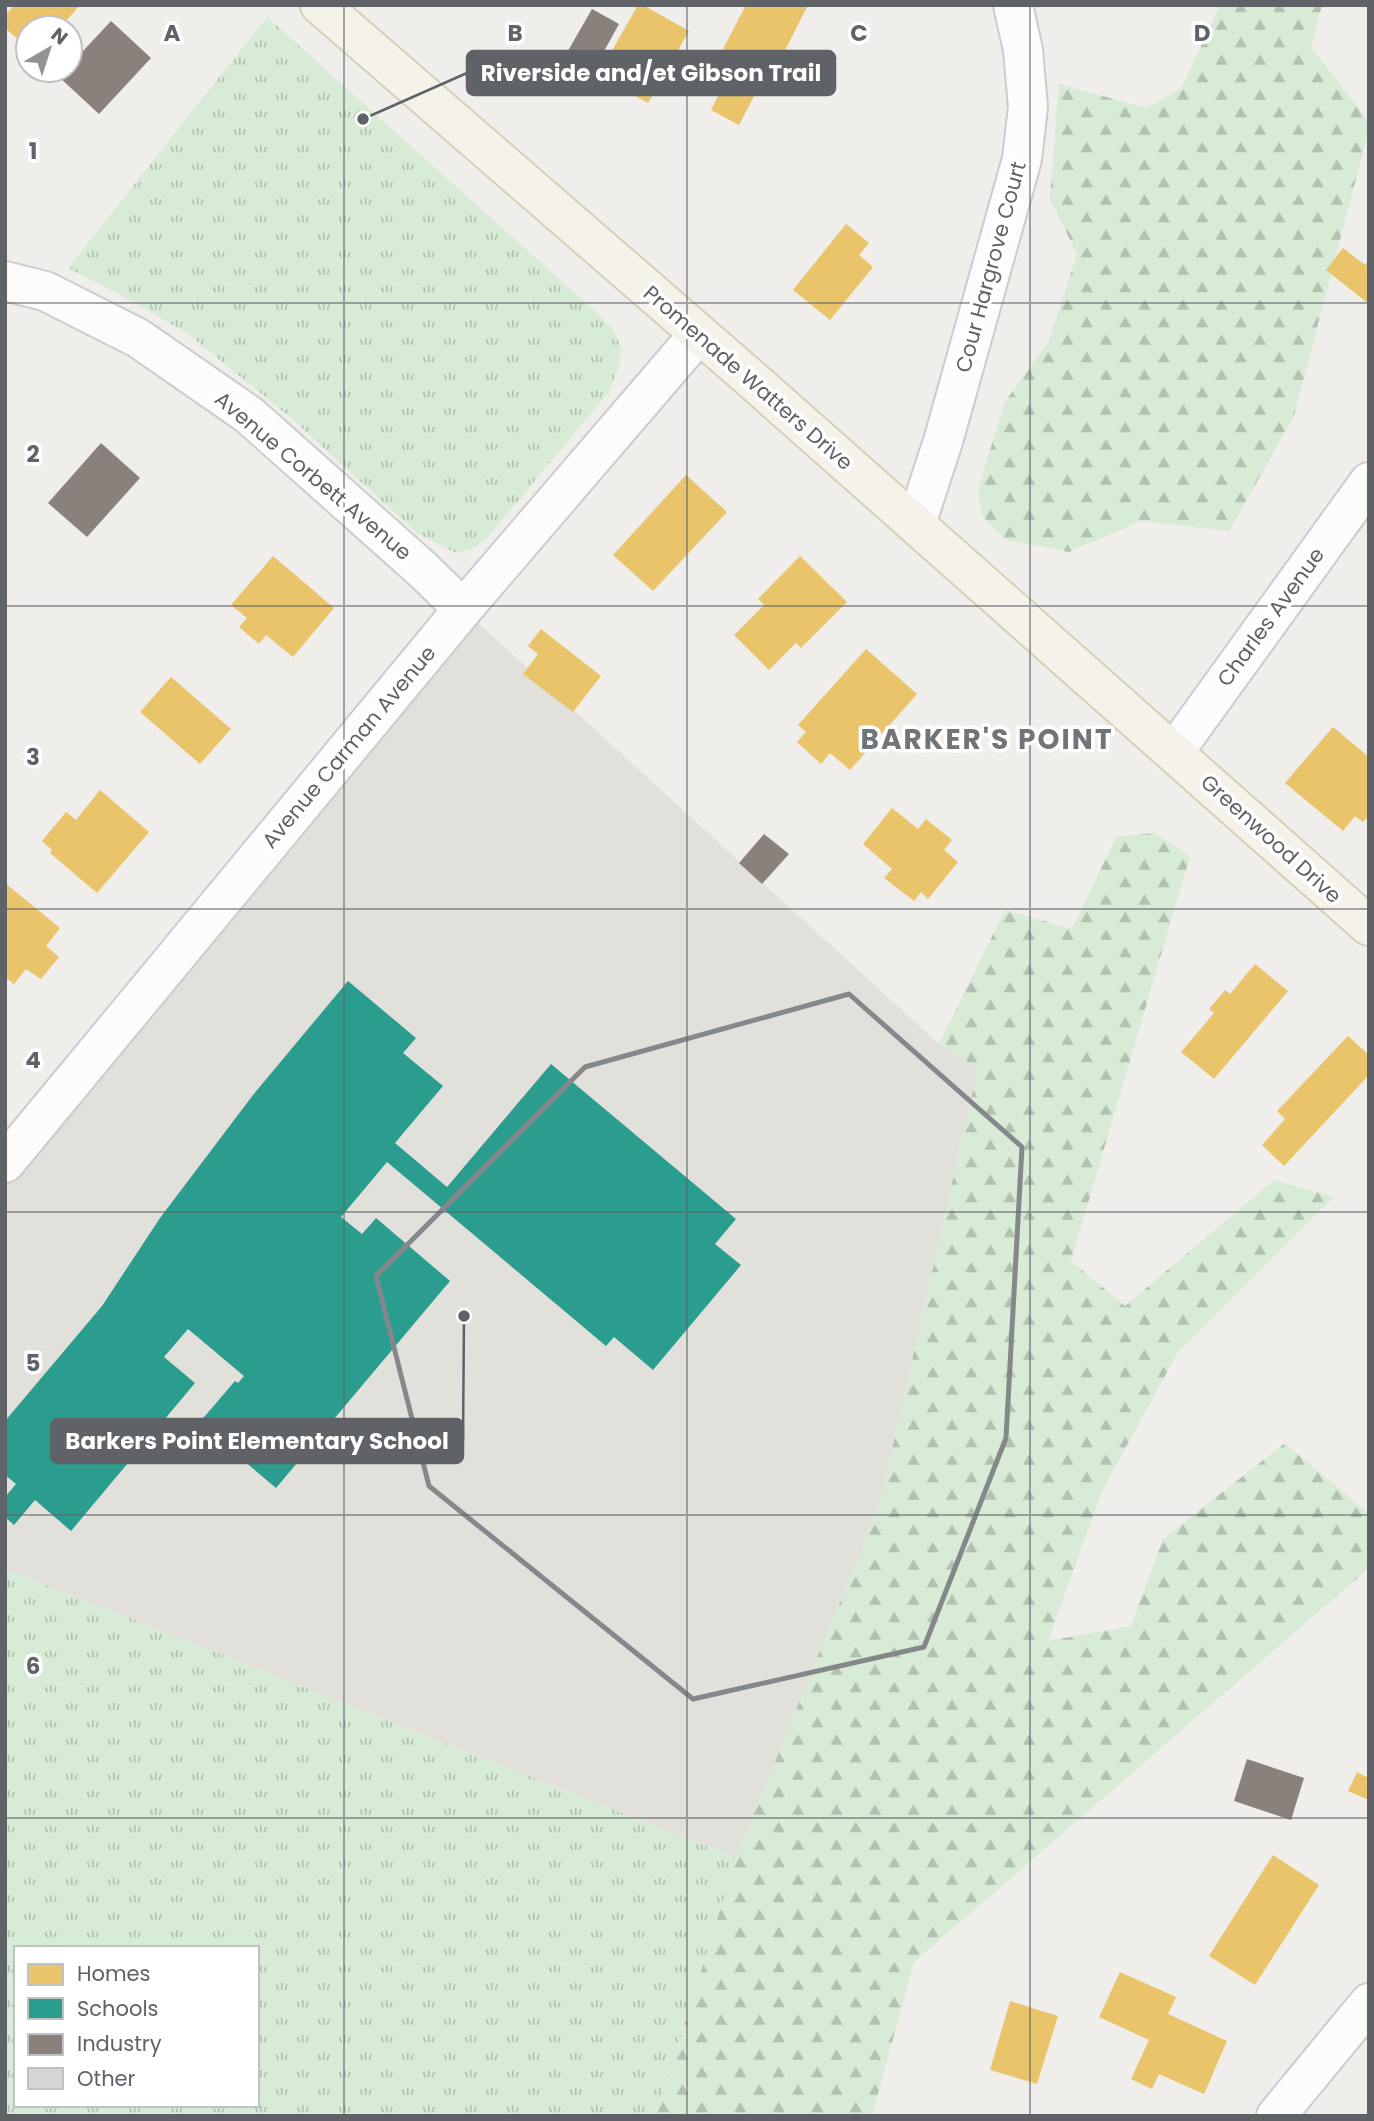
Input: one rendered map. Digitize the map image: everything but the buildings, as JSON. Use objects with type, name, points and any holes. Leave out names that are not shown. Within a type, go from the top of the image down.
[{"type":"main road","name":"Promenade Watters Drive","points":[[320,5],[1174,752]]},
{"type":"main road","name":"Greenwood Drive","points":[[1174,752],[1369,926]]},
{"type":"street","name":"Cour Hargrove Court","points":[[916,524],[944,438],[1022,159],[1028,107],[1023,50],[1013,5]]},
{"type":"street","name":"Avenue Corbett Avenue","points":[[5,281],[45,291],[138,338],[248,415],[422,569],[463,609]]},
{"type":"street","name":"Avenue Carman Avenue","points":[[5,1163],[463,609],[698,335]]},
{"type":"street","name":"Charles Avenue","points":[[1174,752],[1369,482]]},
{"type":"street","points":[[1276,2116],[1369,2003]]},
{"type":"highlighted area","points":[[849,994],[1022,1147],[1006,1438],[924,1647],[693,1699],[429,1486],[376,1276],[585,1067]]},
{"type":"shaded area","points":[[463,609],[939,1044],[978,1068],[880,1503],[736,1858],[5,1569],[5,1163]]},
{"type":"green space","points":[[1220,5],[1322,5],[1311,47],[1369,122],[1294,416],[1229,531],[1141,521],[1069,552],[1006,540],[982,516],[978,494],[1005,402],[1049,340],[1077,254],[1050,199],[1059,84],[1146,108],[1181,89]]},
{"type":"green space","points":[[267,17],[596,312],[614,331],[621,348],[620,363],[609,392],[488,537],[473,549],[456,553],[417,533],[291,418],[188,334],[68,268]]},
{"type":"green space","points":[[1154,833],[1190,856],[1071,1261],[1125,1306],[1274,1180],[1334,1197],[1178,1352],[1102,1491],[1048,1641],[1131,1626],[1163,1539],[1285,1443],[1369,1514],[1369,1568],[914,1962],[872,2116],[656,2116],[736,1858],[880,1503],[978,1068],[939,1044],[1005,910],[1072,929],[1116,837]]},
{"type":"green space","points":[[5,1569],[736,1858],[656,2116],[5,2116]]},
{"type":"place","name":"Riverside and/et Gibson Trail","points":[[363,119]]},
{"type":"place","name":"Barkers Point Elementary School","points":[[464,1316]]},
{"type":"district","name":"BARKER'S POINT","points":[[987,739]]}]
